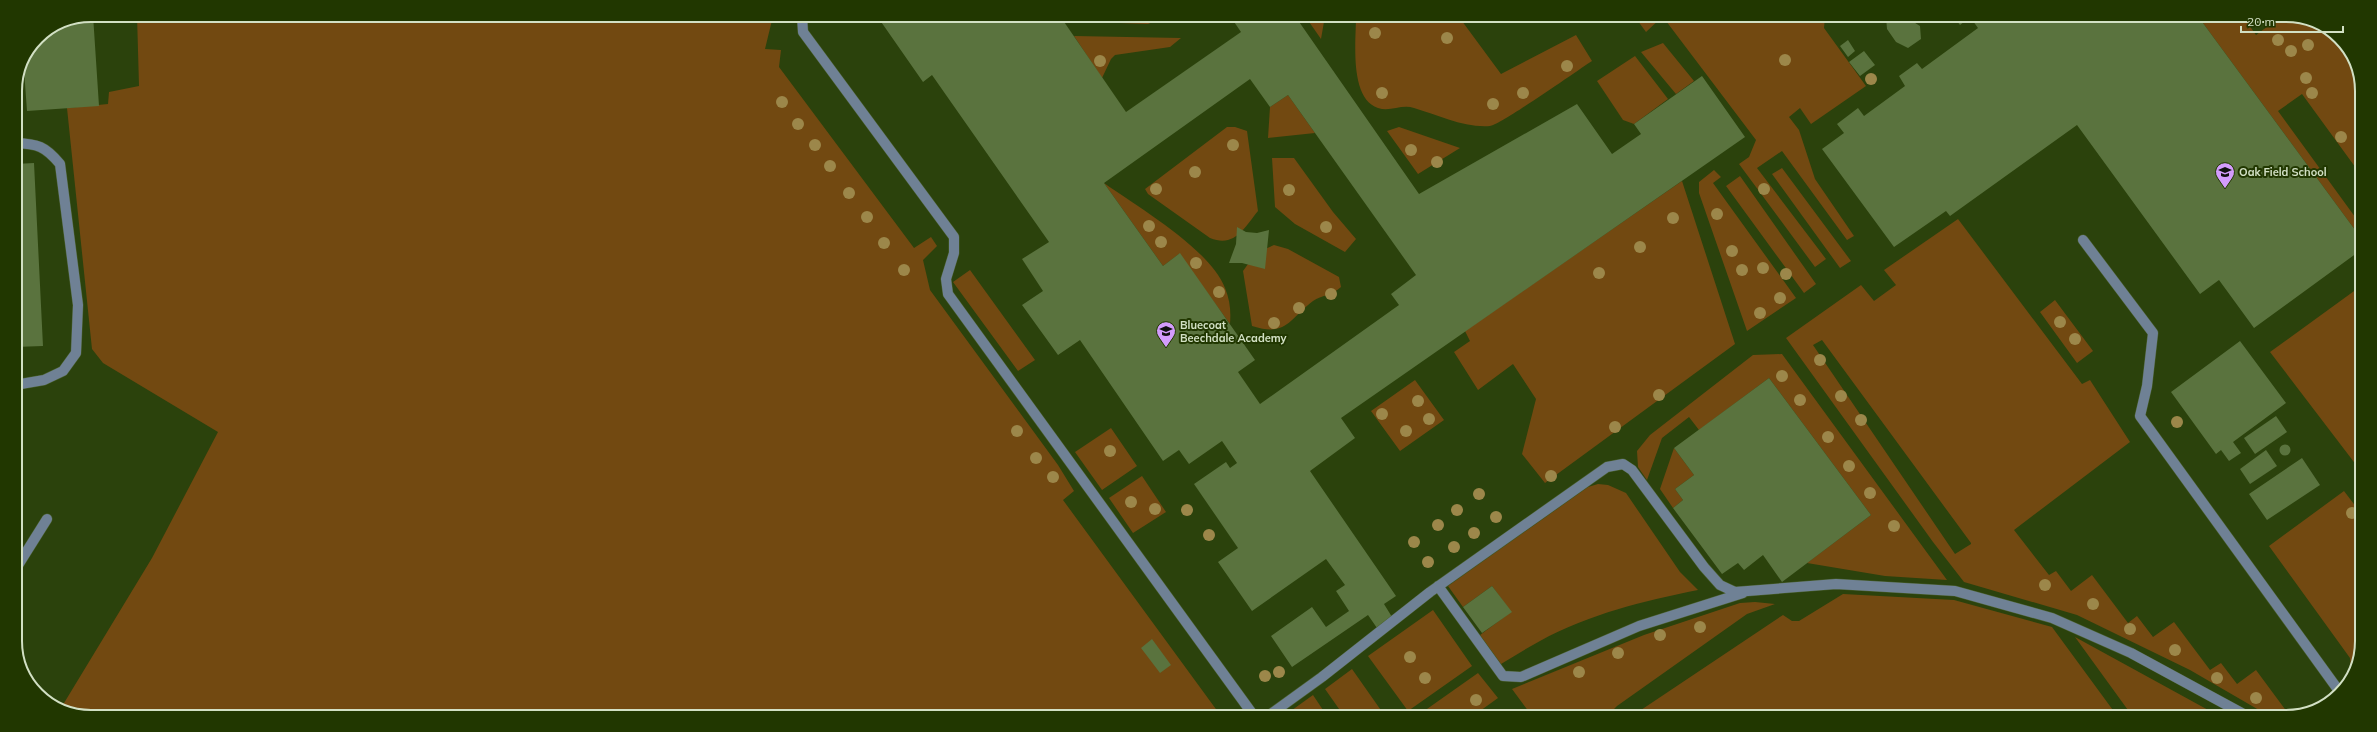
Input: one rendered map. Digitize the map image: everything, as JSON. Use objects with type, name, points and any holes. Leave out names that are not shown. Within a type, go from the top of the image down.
[{"type":"street","points":[[802,22],[803,32],[954,237],[954,253],[946,279],[948,294],[1250,710]]},
{"type":"street","points":[[22,143],[36,144],[50,151],[60,164],[78,306],[76,353],[63,372],[44,380],[22,384]]},
{"type":"street","points":[[2083,240],[2153,333],[2147,386],[2140,416],[2337,687]]},
{"type":"street","points":[[1276,710],[1438,586],[1607,467],[1623,464],[1632,470],[1704,567],[1720,585],[1735,592],[1745,593],[1836,584],[1955,591],[2052,618],[2132,653],[2236,710]]},
{"type":"street","points":[[22,559],[47,519]]},
{"type":"street","points":[[1438,586],[1503,676],[1512,677],[1521,677],[1639,626],[1745,593]]},
{"type":"shaded area","points":[[137,22],[772,22],[765,49],[781,50],[779,67],[914,248],[931,237],[937,246],[923,260],[930,290],[1058,465],[1074,491],[1063,500],[1217,710],[91,710],[73,708],[63,704],[152,558],[218,432],[103,363],[92,349],[67,108],[108,104],[109,92],[139,86]]},
{"type":"shaded area","points":[[1091,22],[1153,22],[1148,24]]},
{"type":"shaded area","points":[[1309,22],[1324,22],[1321,39]]},
{"type":"shaded area","points":[[1356,22],[1463,22],[1501,74],[1576,35],[1592,61],[1523,108],[1496,124],[1490,126],[1480,126],[1461,123],[1410,107],[1387,109],[1378,108],[1369,102],[1362,93],[1358,81],[1355,54]]},
{"type":"shaded area","points":[[1639,22],[1657,22],[1646,32]]},
{"type":"shaded area","points":[[1667,22],[1825,22],[1824,28],[1866,86],[1811,124],[1800,108],[1789,117],[1799,130],[1815,179],[1854,236],[1847,240],[1782,151],[1757,168],[1826,259],[1815,267],[1739,164],[1749,157],[1756,140]]},
{"type":"shaded area","points":[[2202,22],[2247,22],[2256,35],[2274,22],[2304,24],[2317,29],[2332,39],[2341,49],[2350,64],[2354,77],[2355,167],[2302,94],[2278,111],[2355,217],[2355,230]]},
{"type":"shaded area","points":[[1074,36],[1181,38],[1170,47],[1115,55],[1111,59],[1102,78]]},
{"type":"shaded area","points":[[1663,43],[1694,81],[1676,94],[1641,52]]},
{"type":"shaded area","points":[[1635,56],[1668,99],[1634,124],[1623,120],[1597,81]]},
{"type":"shaded area","points":[[1288,95],[1315,133],[1268,138],[1270,107]]},
{"type":"shaded area","points":[[1227,127],[1235,127],[1247,131],[1258,211],[1238,235],[1226,240],[1219,240],[1210,238],[1148,194],[1145,189]]},
{"type":"shaded area","points":[[1399,127],[1460,148],[1418,174],[1387,131]]},
{"type":"shaded area","points":[[1272,158],[1294,158],[1333,212],[1356,239],[1345,252],[1295,224],[1275,207]]},
{"type":"shaded area","points":[[1782,168],[1851,261],[1840,268],[1772,174]]},
{"type":"shaded area","points":[[1714,170],[1721,177],[1713,183],[1796,298],[1747,331],[1699,193],[1699,182]]},
{"type":"shaded area","points":[[1740,176],[1816,284],[1804,293],[1726,186]]},
{"type":"shaded area","points":[[1682,181],[1735,344],[1545,483],[1522,454],[1536,399],[1513,364],[1478,390],[1454,352],[1470,341],[1465,331]]},
{"type":"shaded area","points":[[1104,183],[1172,230],[1205,259],[1217,273],[1225,288],[1230,306],[1230,324],[1179,254],[1163,266]]},
{"type":"shaded area","points":[[1958,219],[2082,384],[2090,380],[2130,442],[2014,530],[2049,575],[2056,571],[2071,591],[2092,575],[2128,623],[2137,616],[2153,637],[2174,622],[2210,670],[2221,663],[2237,684],[2256,670],[2286,710],[2259,710],[2190,670],[2077,615],[1964,582],[1933,542],[1786,338],[1861,285],[1874,301],[1896,285],[1884,270]],"holes":[[[1822,340],[1971,544],[1955,554],[1813,345]]]},
{"type":"shaded area","points":[[1274,245],[1288,249],[1339,277],[1341,287],[1334,292],[1313,301],[1286,325],[1280,328],[1264,329],[1252,326],[1243,271],[1256,253]]},
{"type":"shaded area","points":[[970,270],[1035,360],[1018,371],[953,282]]},
{"type":"shaded area","points":[[2355,290],[2355,463],[2270,352]]},
{"type":"shaded area","points":[[2055,300],[2093,351],[2077,363],[2040,312]]},
{"type":"shaded area","points":[[1782,354],[1947,580],[1885,576],[1807,563],[1871,515],[1769,378],[1699,430],[1689,417],[1662,438],[1647,480],[1638,467],[1637,451],[1650,435],[1753,355]]},
{"type":"shaded area","points":[[1415,380],[1444,420],[1400,451],[1371,411]]},
{"type":"shaded area","points":[[1111,428],[1137,466],[1102,490],[1075,452]]},
{"type":"shaded area","points":[[1674,448],[1694,475],[1675,489],[1683,500],[1673,508],[1660,489]]},
{"type":"shaded area","points":[[1142,476],[1166,512],[1133,533],[1109,498]]},
{"type":"shaded area","points":[[1598,484],[1608,485],[1626,493],[1680,572],[1698,590],[1637,604],[1578,623],[1540,641],[1501,664],[1480,635],[1511,612],[1492,586],[1463,607],[1448,586],[1588,487]]},
{"type":"shaded area","points":[[2344,491],[2355,505],[2355,641],[2353,659],[2350,666],[2350,658],[2269,546]]},
{"type":"shaded area","points":[[1843,594],[1954,600],[2052,627],[2113,710],[1641,710],[1783,615],[1792,621],[1799,621]]},
{"type":"shaded area","points":[[1755,602],[1775,604],[1747,614],[1613,710],[1528,710],[1512,689],[1644,635],[1740,603]]},
{"type":"shaded area","points":[[1433,610],[1472,666],[1409,710],[1407,710],[1368,656]]},
{"type":"shaded area","points":[[2075,637],[2208,710],[2128,710]]},
{"type":"shaded area","points":[[1352,669],[1381,710],[1340,710],[1325,689]]},
{"type":"shaded area","points":[[1478,673],[1498,698],[1481,710],[1426,710]]},
{"type":"shaded area","points":[[1313,695],[1323,710],[1292,710]]},
{"type":"building","points":[[93,22],[99,106],[27,111],[24,73],[27,64],[42,42],[64,27],[77,23]]},
{"type":"building","name":"Bluecoat Beechdale Academy","points":[[881,22],[1064,22],[1126,112],[1241,32],[1234,22],[1299,22],[1419,194],[1577,104],[1612,154],[1641,134],[1634,124],[1702,76],[1745,137],[1341,418],[1355,438],[1310,471],[1396,596],[1384,604],[1392,617],[1377,628],[1368,615],[1292,667],[1271,636],[1312,607],[1326,627],[1349,611],[1336,591],[1345,585],[1326,559],[1252,611],[1218,562],[1238,548],[1194,484],[1226,462],[1230,468],[1237,463],[1222,441],[1189,464],[1179,450],[1163,461],[1080,340],[1058,355],[1022,305],[1043,291],[1022,259],[1049,242],[932,75],[923,82]],"holes":[[[1250,79],[1270,107],[1288,95],[1416,275],[1391,294],[1399,305],[1260,404],[1238,372],[1255,360],[1180,253],[1163,266],[1104,183]]]},
{"type":"building","points":[[1886,22],[1914,22],[1920,26],[1921,39],[1908,48],[1896,42],[1887,29]]},
{"type":"building","name":"Oak Field School","points":[[1974,22],[2202,22],[2355,230],[2355,254],[2254,328],[2219,280],[2200,294],[2077,125],[1950,216],[1946,211],[1894,247],[1822,149],[1844,133],[1837,124],[1858,108],[1864,116],[1905,86],[1899,76],[1917,63],[1922,69],[1978,28]]},
{"type":"building","points":[[1848,40],[1855,51],[1848,57],[1840,46]]},
{"type":"building","points":[[1864,51],[1875,65],[1860,76],[1849,62]]},
{"type":"building","points":[[34,163],[43,346],[22,347],[22,164]]},
{"type":"building","points":[[1237,227],[1246,232],[1257,233],[1269,230],[1265,269],[1242,263],[1229,263],[1236,244]]},
{"type":"building","points":[[2240,341],[2286,403],[2233,442],[2241,453],[2229,461],[2221,450],[2216,454],[2171,392]]},
{"type":"building","points":[[1769,378],[1871,515],[1782,582],[1763,555],[1744,570],[1738,563],[1722,574],[1673,508],[1683,500],[1675,489],[1694,475],[1674,448]]},
{"type":"building","points":[[2276,416],[2287,432],[2255,454],[2244,438]]},
{"type":"building","points":[[2285,444],[2289,446],[2291,450],[2289,454],[2285,456],[2281,454],[2279,450],[2281,446]]},
{"type":"building","points":[[2266,450],[2277,466],[2250,484],[2240,469]]},
{"type":"building","points":[[2302,458],[2320,485],[2267,520],[2249,494]]},
{"type":"building","points":[[1492,586],[1512,612],[1482,633],[1463,607]]},
{"type":"building","points":[[1152,639],[1171,665],[1160,673],[1141,648]]},
{"type":"place","name":"Oak Field School","points":[[2225,189]]},
{"type":"place","name":"Bluecoat Beechdale Academy","points":[[1166,348]]}]
